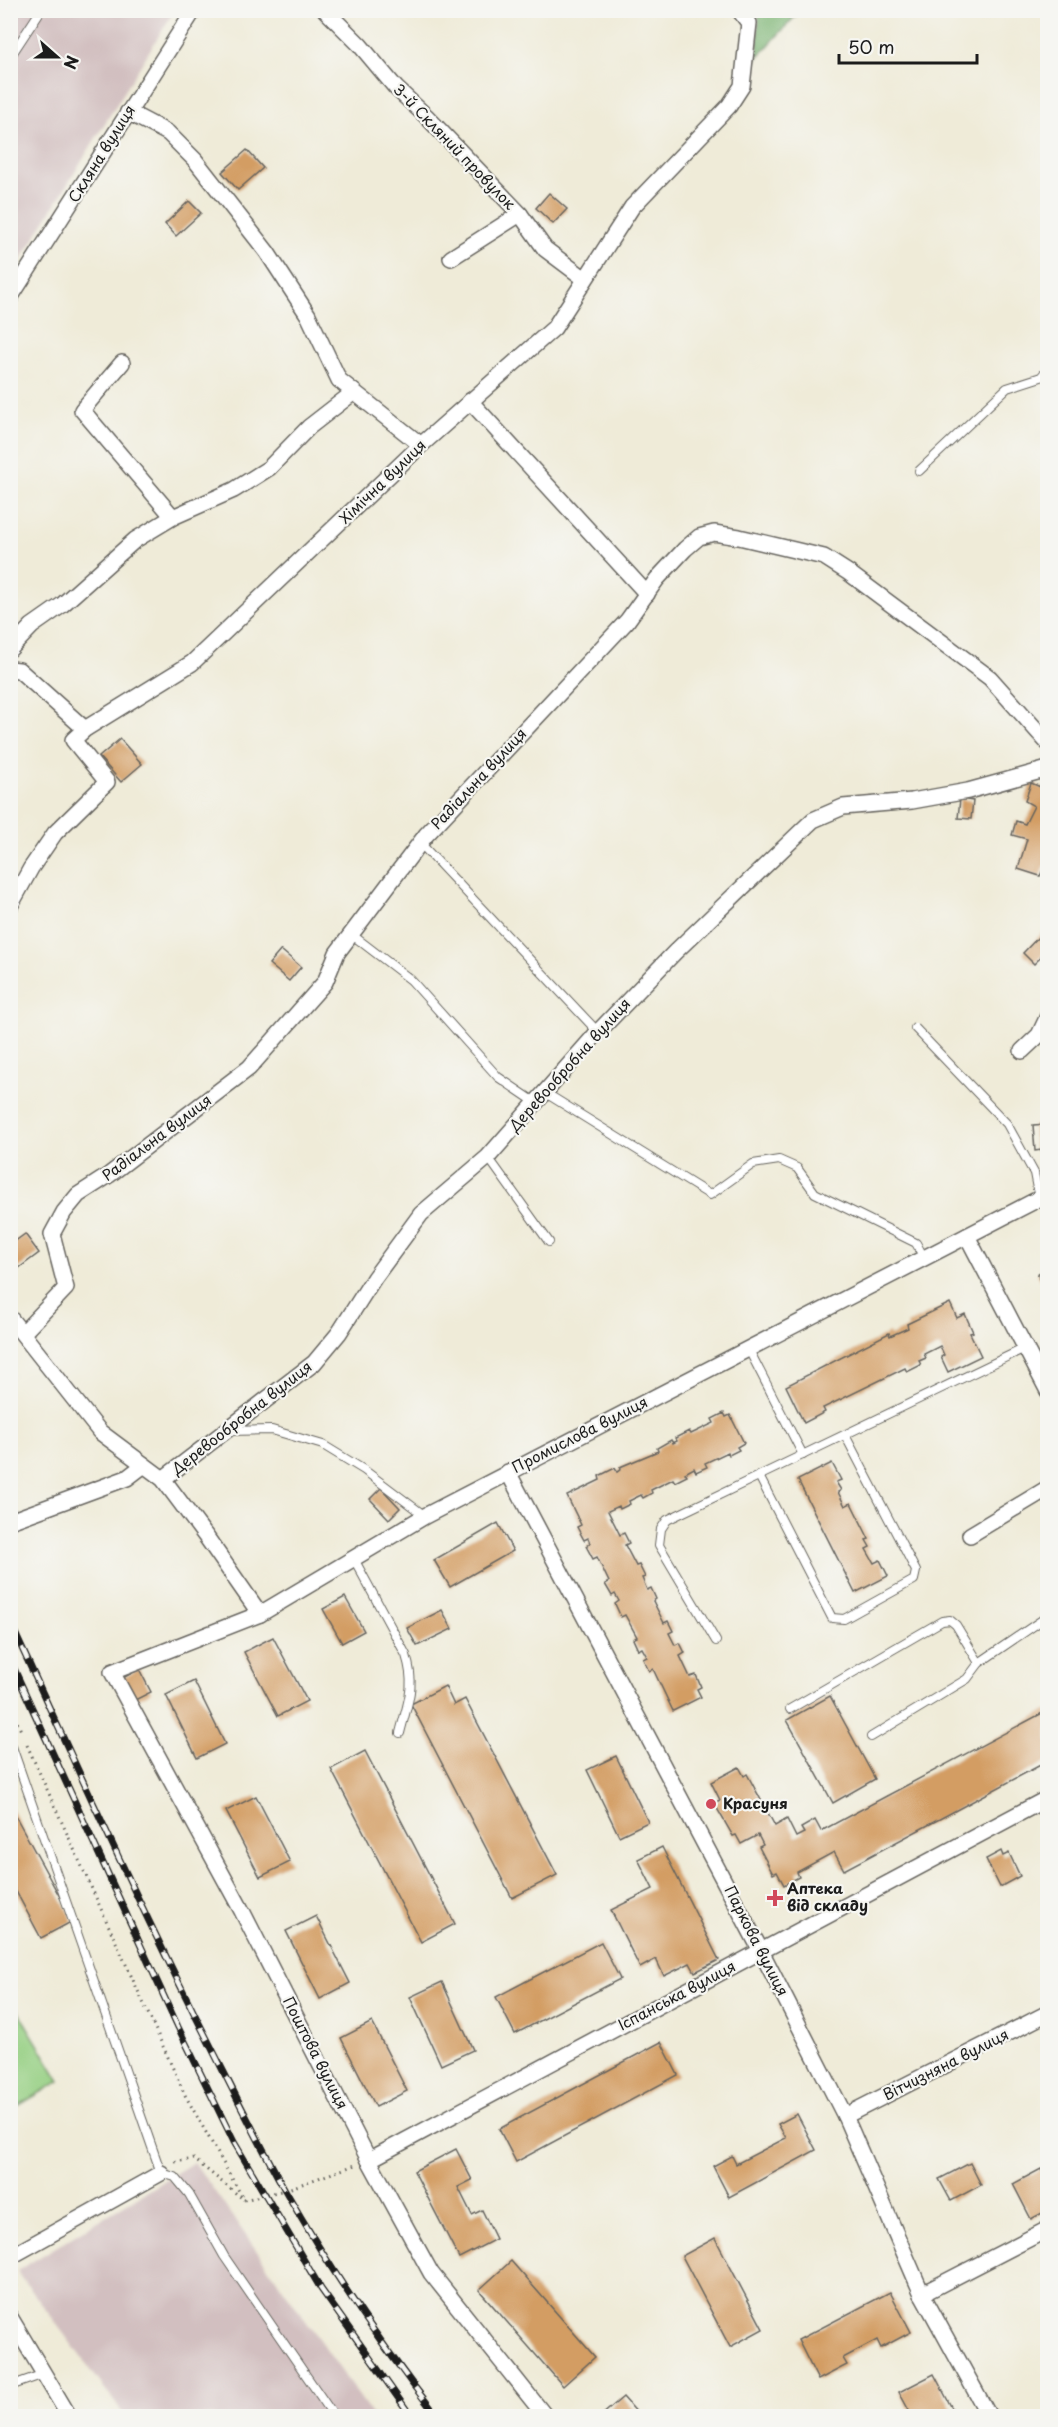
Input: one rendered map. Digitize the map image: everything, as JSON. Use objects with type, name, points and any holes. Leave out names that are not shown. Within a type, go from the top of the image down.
[{"type":"street","name":"Скляна вулиця","points":[[10,298],[194,10]]},
{"type":"street","name":"3-й Скляний провулок","points":[[325,10],[360,45],[396,88],[520,214],[545,249],[585,279]]},
{"type":"street","name":"Хімічна вулиця","points":[[85,729],[192,663],[421,445],[554,328],[632,207],[729,106],[742,86],[748,23],[739,10]]},
{"type":"street","points":[[128,112],[168,133],[195,160],[267,252],[308,315],[339,380],[421,445]]},
{"type":"street","points":[[452,258],[520,214]]},
{"type":"street","points":[[122,363],[82,410],[173,517]]},
{"type":"street","points":[[10,649],[32,626],[62,605],[135,540],[173,517],[234,490],[269,468],[309,427],[354,392]]},
{"type":"street","points":[[470,401],[647,594]]},
{"type":"street","name":"Радіальна вулиця","points":[[23,1333],[66,1288],[52,1234],[64,1212],[78,1195],[109,1175],[249,1068],[325,982],[337,953],[420,843],[627,621],[685,549],[699,537],[714,533],[740,537],[824,557],[990,678],[1047,743]]},
{"type":"street","points":[[10,669],[19,670],[85,729],[73,740],[107,782],[55,832],[31,868],[10,906]]},
{"type":"street","name":"Деревообробна вулиця","points":[[163,1479],[314,1364],[339,1333],[374,1278],[421,1214],[488,1157],[598,1032],[675,952],[813,820],[843,807],[912,801],[968,791],[1047,769]]},
{"type":"street","points":[[1022,1052],[1039,1035],[1047,1016]]},
{"type":"street","name":"Промислова вулиця","points":[[112,1671],[260,1614],[425,1516],[1043,1197]]},
{"type":"street","points":[[967,1236],[1047,1391]]},
{"type":"street","points":[[10,1317],[100,1432],[163,1479],[260,1614]]},
{"type":"street","points":[[10,1521],[127,1478],[144,1465]]},
{"type":"street","name":"Паркова вулиця","points":[[508,1473],[761,1951],[845,2116],[922,2294],[989,2416]]},
{"type":"street","points":[[970,1535],[1047,1488]]},
{"type":"street","name":"Поштова вулиця","points":[[112,1671],[242,1911],[369,2160],[431,2273],[545,2416]]},
{"type":"street","name":"Іспанська вулиця","points":[[369,2160],[1047,1797]]},
{"type":"street","name":"Вітчизняна вулиця","points":[[845,2116],[1047,2013]]},
{"type":"street","points":[[10,2257],[160,2169]]},
{"type":"street","points":[[922,2294],[1047,2229]]},
{"type":"street","points":[[10,2317],[69,2416]]},
{"type":"lane","points":[[10,57],[41,10]]},
{"type":"lane","points":[[919,471],[1007,388],[1041,377],[1047,369]]},
{"type":"lane","points":[[420,843],[598,1032]]},
{"type":"lane","points":[[351,934],[411,980],[498,1077],[540,1097],[710,1195],[753,1164],[779,1160],[797,1168],[815,1193],[916,1243],[924,1258]]},
{"type":"lane","points":[[915,1028],[1007,1124],[1034,1173],[1043,1197]]},
{"type":"lane","points":[[488,1157],[549,1242]]},
{"type":"lane","points":[[748,1348],[802,1455]]},
{"type":"lane","points":[[716,1641],[659,1545],[661,1529],[667,1520],[1025,1348]]},
{"type":"lane","points":[[227,1431],[272,1430],[323,1445],[364,1470],[425,1516]]},
{"type":"lane","points":[[759,1476],[832,1618],[844,1619],[914,1580],[916,1571],[844,1435]]},
{"type":"lane","points":[[354,1559],[406,1655],[411,1672],[413,1682],[400,1733]]},
{"type":"lane","points":[[871,1737],[967,1679],[979,1663],[1047,1616]]},
{"type":"lane","points":[[790,1709],[942,1621],[950,1620],[956,1625],[979,1663]]},
{"type":"lane","points":[[10,1741],[160,2169],[175,2177],[189,2194],[224,2256],[334,2416]]},
{"type":"lane","points":[[10,2386],[44,2374]]},
{"type":"path","points":[[10,1706],[184,2095],[244,2200]]},
{"type":"path","points":[[160,2169],[194,2160],[244,2200]]},
{"type":"path","points":[[244,2200],[285,2190],[369,2160]]},
{"type":"shaded area","points":[[11,11],[174,11],[11,276]]},
{"type":"shaded area","points":[[194,2162],[373,2416],[125,2416],[17,2271]]},
{"type":"green space","points":[[759,11],[800,11],[757,58]]},
{"type":"green space","points":[[10,1998],[60,2081],[11,2110],[10,2110]]},
{"type":"building","points":[[247,150],[263,168],[238,190],[222,172]]},
{"type":"building","points":[[549,193],[567,209],[553,224],[536,208]]},
{"type":"building","points":[[189,201],[201,213],[176,236],[165,224]]},
{"type":"building","points":[[120,739],[142,764],[121,782],[99,757]]},
{"type":"building","points":[[1048,779],[1048,860],[1040,876],[1018,869],[1027,839],[1012,835],[1016,821],[1025,824],[1034,806],[1025,801],[1031,783],[1043,788]]},
{"type":"building","points":[[960,799],[973,801],[971,819],[958,818]]},
{"type":"building","points":[[1043,932],[1048,937],[1048,950],[1034,964],[1023,953]]},
{"type":"building","points":[[281,950],[301,967],[289,981],[269,964]]},
{"type":"building","points":[[1048,1124],[1048,1149],[1035,1151],[1033,1125]]},
{"type":"building","points":[[25,1234],[39,1253],[15,1271],[10,1264],[10,1245]]},
{"type":"building","points":[[1048,1267],[1048,1291],[1037,1274]]},
{"type":"building","points":[[950,1303],[957,1318],[965,1314],[973,1332],[970,1333],[981,1356],[948,1372],[941,1357],[944,1355],[940,1346],[924,1354],[926,1358],[919,1361],[921,1365],[907,1372],[905,1368],[823,1408],[825,1412],[804,1423],[786,1386],[889,1333],[890,1336],[908,1328],[907,1324]]},
{"type":"building","points":[[724,1413],[726,1417],[730,1415],[744,1443],[737,1447],[739,1450],[729,1455],[728,1452],[705,1463],[707,1467],[696,1472],[694,1468],[685,1473],[687,1476],[675,1482],[673,1479],[651,1490],[652,1493],[643,1498],[641,1495],[629,1501],[630,1504],[620,1509],[619,1506],[608,1511],[620,1535],[624,1533],[629,1543],[625,1545],[636,1566],[639,1565],[645,1577],[642,1578],[647,1590],[651,1588],[656,1599],[653,1601],[664,1623],[668,1621],[673,1631],[669,1633],[675,1645],[680,1643],[685,1653],[680,1656],[690,1677],[696,1675],[701,1687],[697,1689],[701,1697],[673,1711],[653,1669],[649,1671],[643,1659],[647,1657],[642,1648],[638,1650],[633,1639],[637,1637],[625,1615],[621,1617],[615,1604],[619,1601],[615,1594],[612,1596],[605,1584],[609,1582],[597,1557],[593,1559],[586,1546],[590,1543],[588,1538],[584,1540],[577,1527],[581,1525],[567,1496],[600,1480],[599,1476],[615,1468],[617,1472],[621,1469],[620,1467],[658,1451],[657,1448],[671,1440],[673,1443],[677,1441],[675,1438],[689,1431],[691,1434],[714,1423],[712,1419]]},
{"type":"building","points":[[832,1463],[841,1480],[836,1482],[841,1490],[838,1492],[845,1506],[851,1503],[869,1539],[866,1540],[870,1547],[866,1549],[874,1563],[880,1560],[888,1576],[855,1593],[798,1480]]},
{"type":"building","points":[[381,1488],[400,1508],[389,1519],[370,1499]]},
{"type":"building","points":[[498,1523],[513,1551],[450,1587],[434,1560]]},
{"type":"building","points":[[345,1597],[364,1631],[342,1643],[323,1609]]},
{"type":"building","points":[[442,1610],[452,1629],[417,1646],[407,1628]]},
{"type":"building","points":[[273,1637],[307,1701],[278,1716],[244,1652]]},
{"type":"building","points":[[139,1669],[151,1692],[133,1701],[121,1679]]},
{"type":"building","points":[[194,1681],[225,1744],[197,1758],[166,1695]]},
{"type":"building","points":[[445,1686],[454,1705],[465,1699],[557,1875],[512,1898],[411,1704]]},
{"type":"building","points":[[830,1696],[875,1779],[833,1803],[787,1720]]},
{"type":"building","points":[[1048,1710],[1048,1761],[844,1870],[834,1852],[797,1872],[799,1877],[784,1885],[777,1872],[773,1874],[759,1847],[763,1845],[758,1835],[741,1844],[736,1835],[733,1836],[714,1803],[720,1800],[711,1782],[739,1767],[744,1776],[747,1774],[775,1826],[787,1819],[796,1837],[804,1833],[801,1828],[815,1820],[821,1831]]},
{"type":"building","points":[[365,1751],[455,1924],[421,1942],[331,1769]]},
{"type":"building","points":[[616,1756],[648,1822],[619,1836],[587,1770]]},
{"type":"building","points":[[256,1796],[290,1862],[260,1877],[226,1811]]},
{"type":"building","points":[[10,1806],[73,1921],[41,1938],[10,1880]]},
{"type":"building","points":[[662,1847],[719,1960],[695,1972],[690,1963],[664,1976],[656,1959],[640,1968],[611,1910],[653,1889],[638,1859]]},
{"type":"building","points":[[1001,1851],[1003,1856],[1009,1853],[1020,1876],[1000,1887],[986,1859]]},
{"type":"building","points":[[316,1916],[350,1983],[320,1999],[286,1931]]},
{"type":"building","points":[[601,1942],[620,1979],[515,2034],[496,1997]]},
{"type":"building","points":[[442,1982],[473,2050],[441,2065],[410,1997]]},
{"type":"building","points":[[372,2022],[407,2091],[376,2107],[341,2038]]},
{"type":"building","points":[[661,2042],[678,2075],[516,2162],[499,2129]]},
{"type":"building","points":[[797,2114],[816,2150],[729,2197],[713,2166],[732,2156],[736,2164],[786,2138],[778,2124]]},
{"type":"building","points":[[456,2149],[472,2180],[458,2187],[472,2215],[482,2210],[496,2239],[459,2258],[414,2171]]},
{"type":"building","points":[[970,2163],[981,2185],[951,2201],[939,2179]]},
{"type":"building","points":[[1041,2169],[1048,2181],[1048,2210],[1031,2219],[1013,2184]]},
{"type":"building","points":[[715,2238],[763,2329],[730,2347],[682,2256]]},
{"type":"building","points":[[511,2261],[595,2357],[563,2386],[479,2290]]},
{"type":"building","points":[[890,2292],[911,2332],[881,2348],[877,2340],[843,2358],[847,2365],[818,2380],[798,2340]]},
{"type":"building","points":[[934,2374],[956,2416],[912,2416],[899,2392]]},
{"type":"building","points":[[623,2397],[640,2416],[601,2416]]},
{"type":"railway","points":[[10,1622],[151,1925],[274,2170],[320,2249],[357,2306],[437,2416]]},
{"type":"railway","points":[[10,1660],[178,2027],[234,2142],[321,2289],[411,2416]]},
{"type":"place","name":"Красуня","points":[[711,1804]]},
{"type":"place","name":"Аптека від складу","points":[[775,1898]]}]
